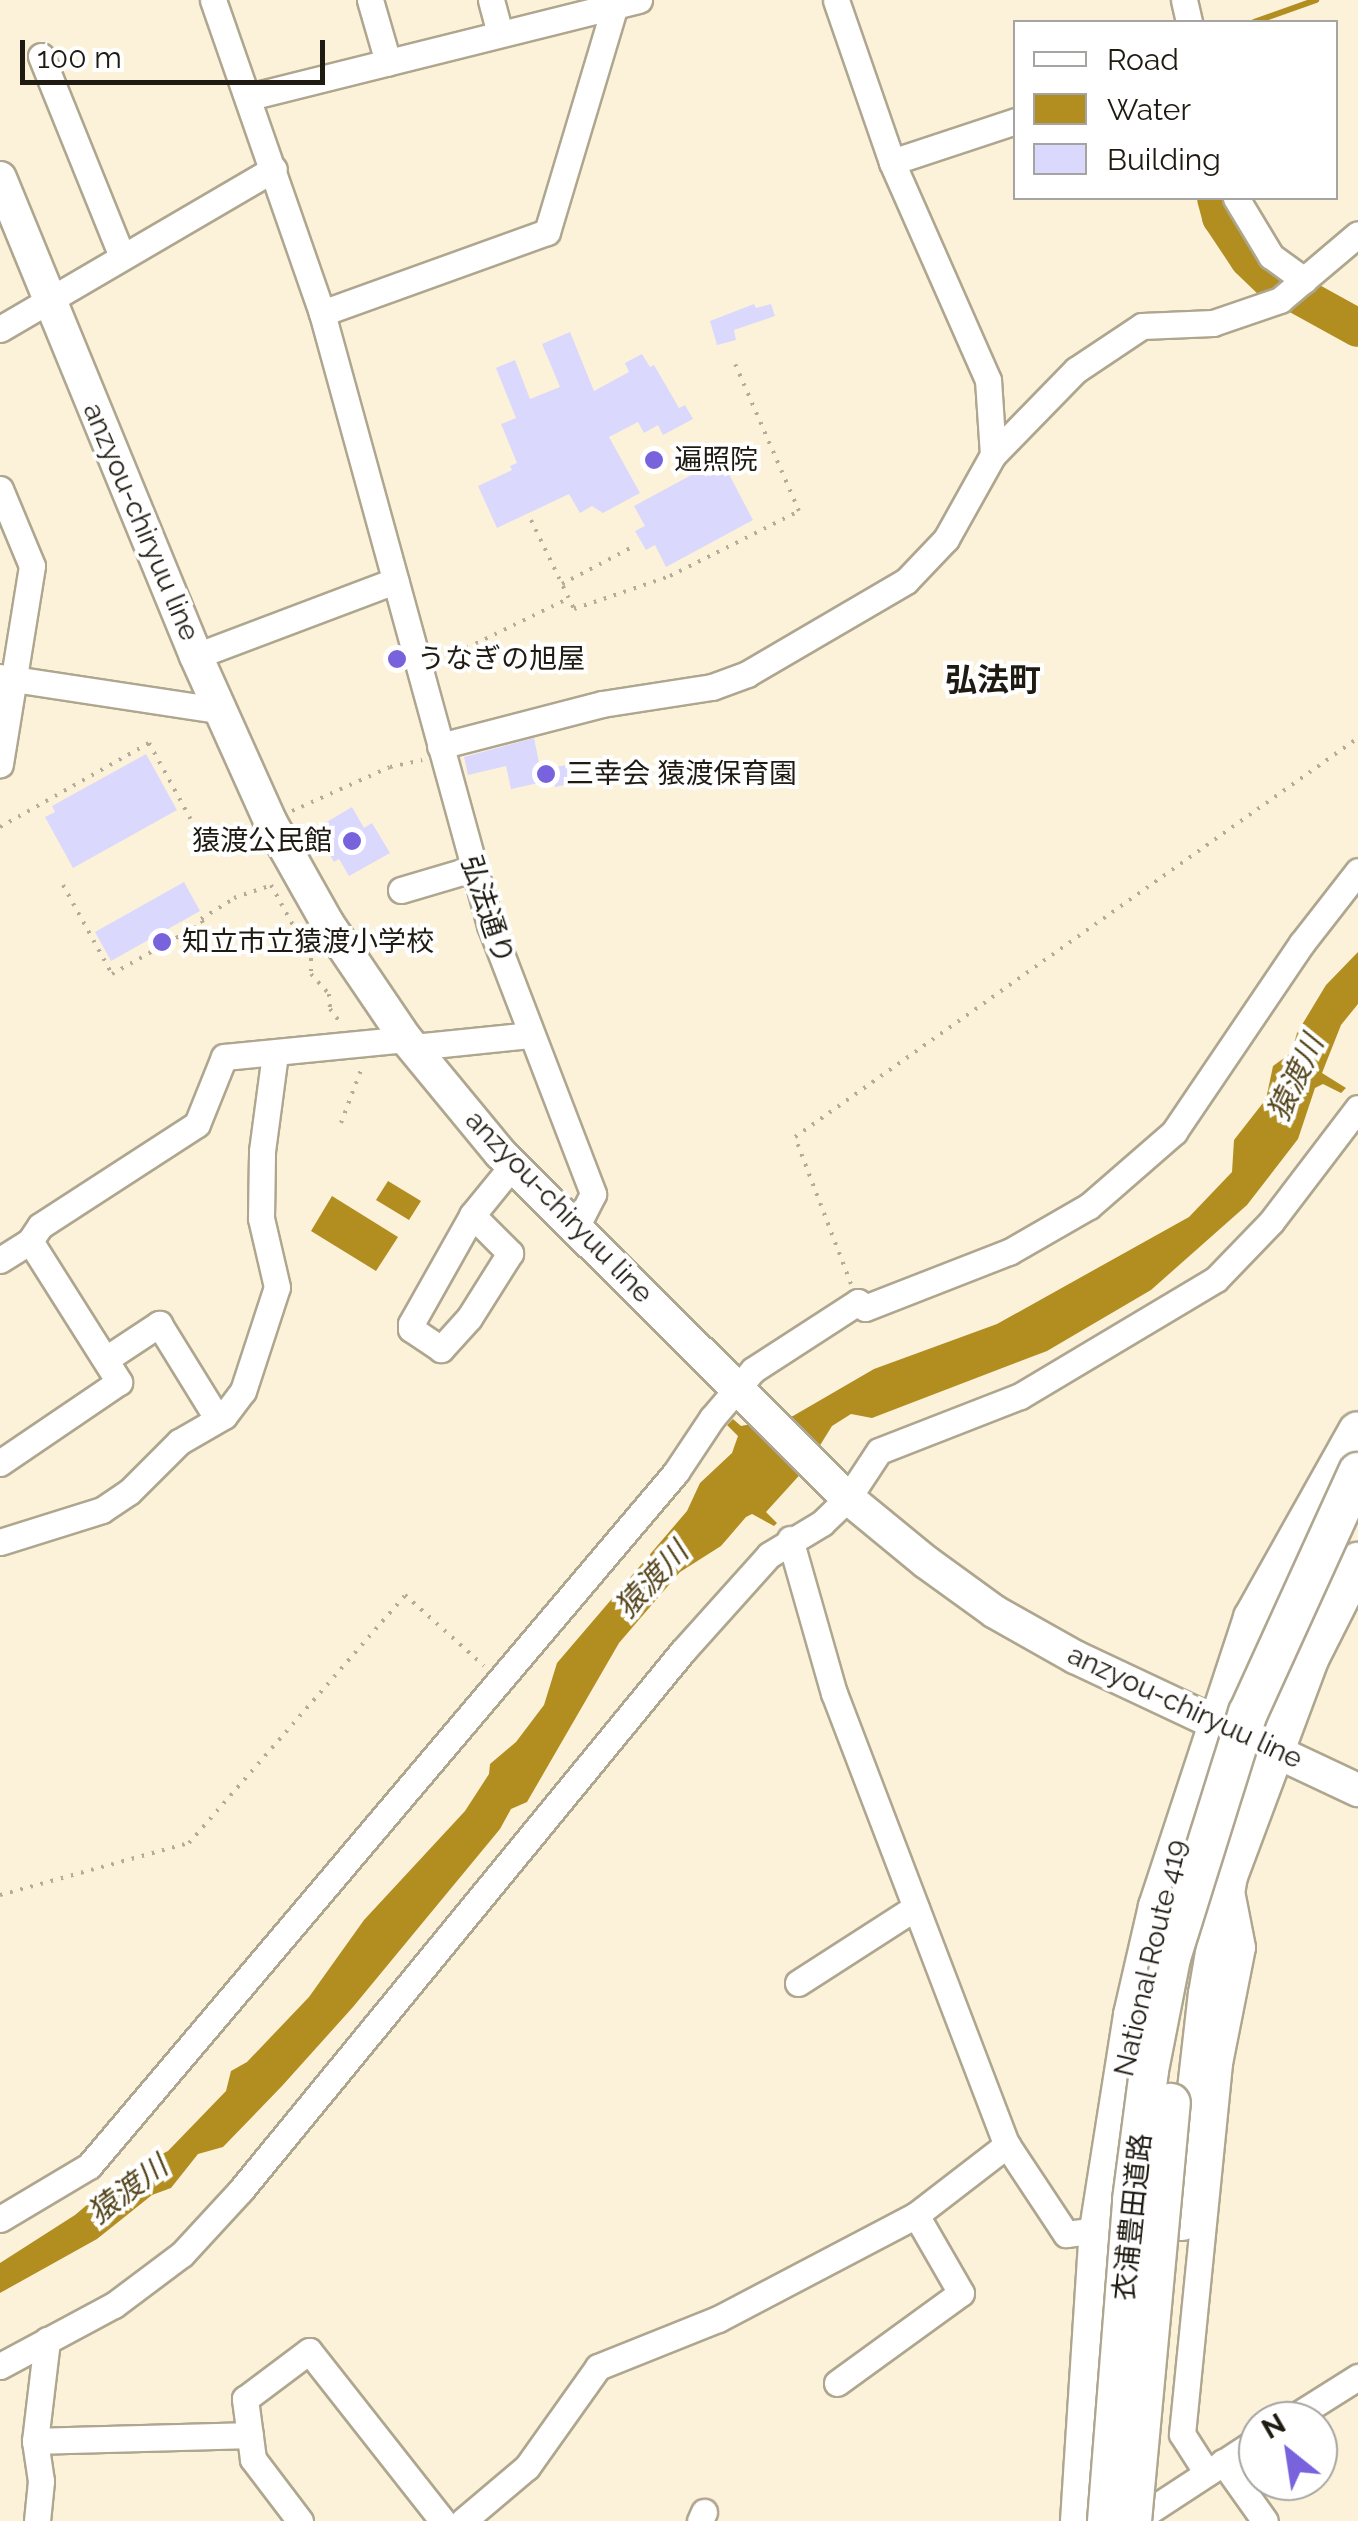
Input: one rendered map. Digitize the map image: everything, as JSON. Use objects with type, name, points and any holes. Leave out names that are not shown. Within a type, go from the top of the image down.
[{"type":"highway","name":"National Route 419","points":[[1080,2521],[1098,2230],[1130,2034],[1154,1926],[1215,1723],[1252,1618],[1358,1432]]},
{"type":"highway","name":"衣浦豊田道路","points":[[1107,2521],[1132,2200],[1149,2070],[1171,1958],[1248,1713],[1358,1472]]},
{"type":"highway","name":"衣浦豊田道路","points":[[1133,2521],[1166,2132],[1205,1898],[1270,1704],[1358,1514]]},
{"type":"highway","name":"National Route 419","points":[[1154,2521],[1182,2220],[1208,1994],[1228,1876],[1308,1659],[1358,1562]]},
{"type":"main road","name":"anzyou-chiryuu line","points":[[0,178],[196,656],[270,821],[328,924],[410,1043],[512,1165],[843,1494],[995,1612],[1075,1657],[1358,1790]]},
{"type":"street","points":[[213,0],[322,313],[547,232],[627,3]]},
{"type":"street","points":[[370,0],[388,62]]},
{"type":"street","points":[[490,0],[500,33]]},
{"type":"street","points":[[836,0],[892,162],[988,380],[993,454]]},
{"type":"street","points":[[249,98],[627,3]]},
{"type":"street","points":[[41,56],[122,256]]},
{"type":"street","points":[[892,162],[1013,122]]},
{"type":"street","points":[[0,329],[274,169]]},
{"type":"street","points":[[1237,200],[1270,256],[1304,280]]},
{"type":"street","points":[[441,750],[602,704],[693,690],[747,674],[906,581],[946,539],[993,454],[1076,370],[1142,326],[1213,323],[1280,300],[1358,234]]},
{"type":"street","name":"弘法通り","points":[[322,313],[472,869],[502,932],[530,1036],[593,1194],[576,1227]]},
{"type":"street","points":[[0,490],[32,566],[6,678],[0,764]]},
{"type":"street","points":[[196,656],[395,581]]},
{"type":"street","points":[[6,678],[129,710],[219,710]]},
{"type":"street","points":[[400,890],[472,869]]},
{"type":"street","points":[[0,2218],[89,2166],[676,1472],[712,1418],[744,1395],[753,1370],[858,1302],[866,1308],[1009,1252],[1090,1206],[1174,1132],[1302,943],[1358,872]]},
{"type":"street","points":[[0,1260],[30,1241],[40,1226],[197,1124],[224,1057],[530,1036]]},
{"type":"street","points":[[0,1542],[102,1510],[129,1492],[179,1442],[217,1418],[244,1391],[277,1287],[261,1218],[262,1152],[275,1053]]},
{"type":"street","points":[[0,2366],[114,2305],[182,2254],[240,2190],[682,1652],[769,1555],[822,1523],[879,1451],[1020,1396],[1216,1278],[1271,1222],[1358,1108]]},
{"type":"street","points":[[472,1215],[510,1253],[469,1318],[441,1349],[411,1329],[411,1324],[472,1215],[512,1165]]},
{"type":"street","points":[[0,1463],[119,1382],[30,1241]]},
{"type":"street","points":[[106,1359],[159,1324],[217,1418]]},
{"type":"street","points":[[790,1539],[834,1693],[1006,2145],[1066,2234],[1098,2230]]},
{"type":"street","points":[[1228,1876],[1242,1947],[1219,2064],[1182,2434],[1266,2521]]},
{"type":"street","points":[[798,1983],[916,1907]]},
{"type":"street","points":[[463,2521],[527,2467],[598,2368],[718,2320],[916,2215],[1006,2145]]},
{"type":"street","points":[[837,2382],[961,2293],[916,2215]]},
{"type":"street","points":[[36,2521],[40,2481],[35,2441],[48,2340]]},
{"type":"street","points":[[300,2521],[253,2459],[245,2399],[309,2351],[443,2521]]},
{"type":"street","points":[[1320,2401],[1358,2377]]},
{"type":"street","points":[[35,2441],[250,2435]]},
{"type":"street","points":[[1133,2521],[1238,2453]]},
{"type":"street","points":[[1174,2521],[1178,2492]]},
{"type":"path","points":[[531,520],[574,609],[670,576],[799,511],[735,364]]},
{"type":"path","points":[[562,584],[634,546]]},
{"type":"path","points":[[421,670],[569,598]]},
{"type":"path","points":[[858,1302],[795,1136],[1358,738]]},
{"type":"path","points":[[0,827],[148,743],[207,849],[390,767],[441,750]]},
{"type":"path","points":[[63,885],[112,974],[203,924],[200,918],[234,898],[270,885],[310,958],[311,974],[330,994],[330,1010],[349,1034]]},
{"type":"path","points":[[0,1895],[189,1843],[404,1596],[500,1680]]},
{"type":"water","name":"猿渡川","points":[[1358,952],[1358,1004],[1341,1025],[1322,1073],[1346,1088],[1341,1093],[1323,1084],[1315,1088],[1298,1139],[1247,1205],[1151,1290],[1047,1351],[872,1418],[851,1414],[832,1426],[806,1468],[766,1512],[777,1523],[774,1526],[752,1514],[746,1517],[721,1546],[680,1572],[619,1643],[527,1802],[511,1809],[500,1829],[353,2007],[282,2086],[223,2147],[198,2154],[171,2188],[152,2195],[97,2239],[0,2293],[0,2263],[75,2215],[126,2172],[168,2151],[226,2091],[231,2071],[247,2062],[309,1997],[364,1920],[465,1811],[489,1774],[490,1764],[516,1742],[544,1705],[557,1663],[687,1511],[700,1483],[732,1453],[738,1436],[727,1425],[733,1419],[741,1426],[793,1416],[874,1369],[997,1324],[1189,1217],[1232,1172],[1234,1140],[1266,1099],[1273,1066],[1291,1053],[1297,1033],[1326,985]]},
{"type":"water","points":[[388,1181],[421,1201],[409,1220],[376,1200]]},
{"type":"water","points":[[332,1196],[398,1237],[376,1271],[311,1231]]},
{"type":"building","points":[[754,304],[756,308],[771,304],[775,316],[734,330],[736,340],[717,345],[710,321]]},
{"type":"building","points":[[570,332],[594,391],[629,372],[625,363],[642,354],[650,367],[654,365],[679,408],[685,405],[693,419],[663,435],[658,425],[644,433],[638,422],[609,437],[640,493],[603,513],[592,506],[580,513],[569,494],[497,528],[478,486],[512,470],[510,466],[517,463],[501,424],[516,418],[496,368],[515,360],[530,399],[560,387],[542,344]]},
{"type":"building","points":[[721,459],[753,520],[666,567],[655,545],[646,550],[635,531],[645,526],[634,506]]},
{"type":"building","points":[[534,738],[543,782],[511,789],[506,766],[468,775],[464,757]]},
{"type":"building","points":[[146,754],[177,810],[73,868],[45,817],[55,812],[52,806]]},
{"type":"building","points":[[582,762],[586,780],[555,787],[551,768]]},
{"type":"building","name":"猿渡公民館","points":[[352,807],[364,828],[372,823],[390,853],[349,876],[339,859],[334,862],[315,829]]},
{"type":"building","points":[[184,882],[200,911],[111,961],[95,932]]},
{"type":"waterway","points":[[1260,20],[1316,0]]},
{"type":"waterway","points":[[1217,200],[1221,217],[1249,259],[1271,280],[1358,328]]},
{"type":"place","name":"遍照院","points":[[654,460]]},
{"type":"place","name":"うなぎの旭屋","points":[[397,659]]},
{"type":"place","name":"三幸会 猿渡保育園","points":[[546,774]]},
{"type":"place","name":"猿渡公民館","points":[[352,841]]},
{"type":"place","name":"知立市立猿渡小学校","points":[[162,942]]},
{"type":"district","name":"弘法町","points":[[993,680]]}]
